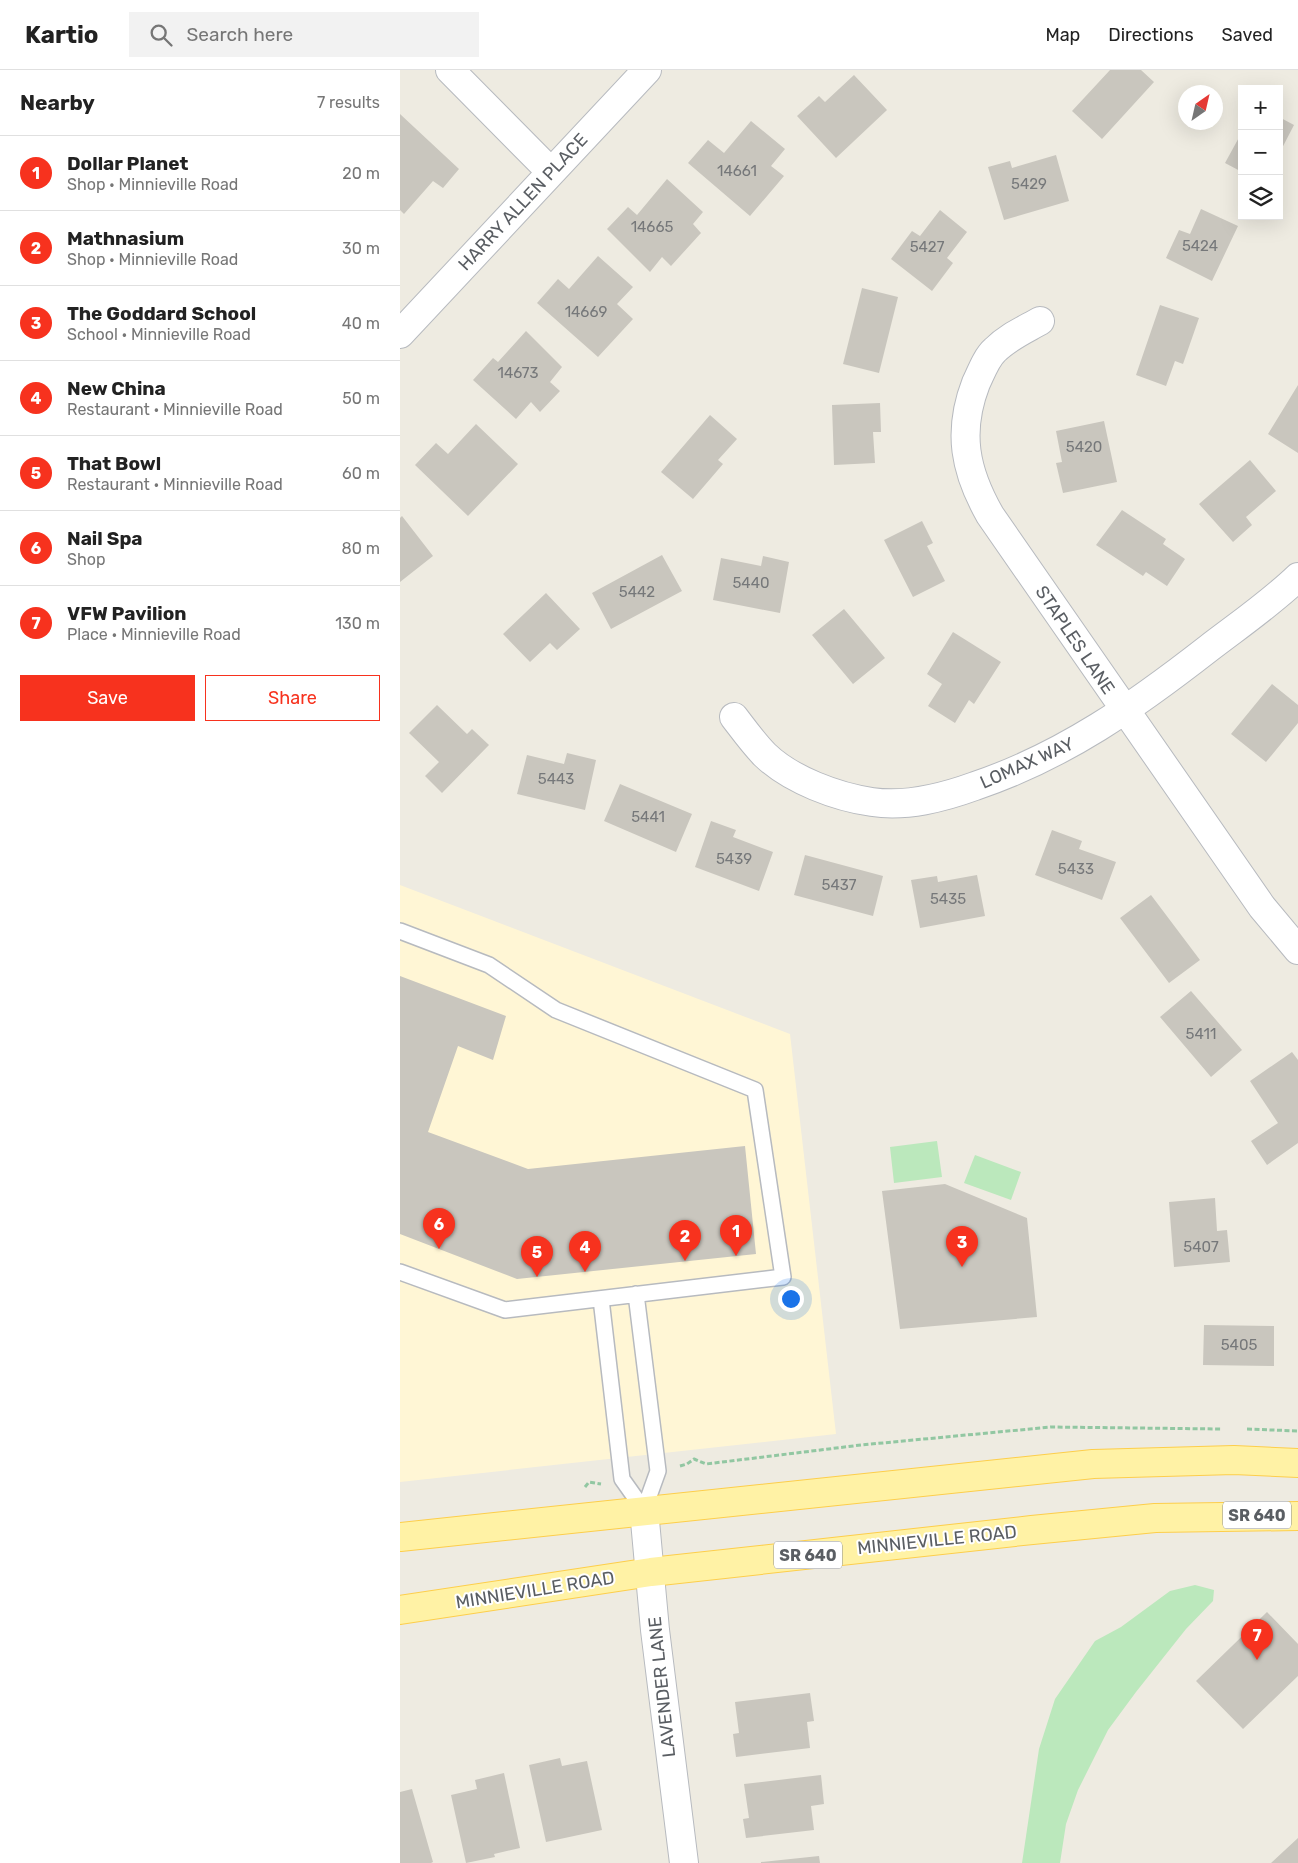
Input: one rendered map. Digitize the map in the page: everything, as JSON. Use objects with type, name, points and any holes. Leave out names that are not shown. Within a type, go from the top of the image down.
[{"type":"main road","points":[[400,1536],[1093,1464],[1234,1460],[1298,1462]]},
{"type":"main road","name":"MINNIEVILLE ROAD","points":[[400,1610],[651,1572],[1155,1518],[1262,1515],[1298,1516]]},
{"type":"street","points":[[450,70],[551,172]]},
{"type":"street","name":"HARRY ALLEN PLACE","points":[[400,334],[647,70]]},
{"type":"street","name":"STAPLES LANE","points":[[1040,322],[1012,336],[993,352],[981,373],[968,410],[964,436],[968,466],[975,489],[990,515],[1262,907],[1298,950]]},
{"type":"street","name":"LOMAX WAY","points":[[734,717],[766,756],[803,781],[836,794],[872,802],[909,803],[945,796],[1011,774],[1075,742],[1184,667],[1298,577]]},
{"type":"street","name":"LAVENDER LANE","points":[[644,1510],[657,1654],[684,1863]]},
{"type":"lane","points":[[400,931],[488,965],[556,1010],[755,1090],[783,1278],[505,1310],[400,1272]]},
{"type":"lane","points":[[636,1294],[658,1471],[644,1510]]},
{"type":"lane","points":[[601,1299],[622,1479],[644,1510]]},
{"type":"path","points":[[687,1464],[694,1459],[706,1464],[862,1445],[1051,1427],[1223,1429]]},
{"type":"path","points":[[1241,1429],[1298,1431]]},
{"type":"shaded area","points":[[400,885],[790,1034],[836,1434],[400,1482]]},
{"type":"green space","points":[[937,1141],[942,1177],[894,1183],[890,1147]]},
{"type":"green space","points":[[975,1155],[1021,1172],[1011,1200],[964,1183]]},
{"type":"green space","points":[[1195,1585],[1214,1590],[1213,1601],[1186,1629],[1108,1730],[1078,1790],[1066,1824],[1060,1863],[1022,1863],[1039,1749],[1055,1699],[1095,1641],[1121,1627],[1170,1591]]},
{"type":"building","points":[[1110,70],[1141,70],[1154,82],[1102,139],[1072,111]]},
{"type":"building","points":[[854,75],[887,110],[836,158],[797,116],[819,96],[825,102]]},
{"type":"building","points":[[400,114],[459,169],[443,188],[433,181],[404,214],[400,210]]},
{"type":"building","points":[[1283,119],[1294,125],[1283,146]]},
{"type":"building","points":[[751,121],[785,149],[771,166],[784,176],[750,216],[688,163],[708,140],[724,153]]},
{"type":"building","points":[[1238,139],[1238,170],[1225,163]]},
{"type":"building","points":[[1056,155],[1069,201],[1004,220],[988,167],[1010,161],[1012,168]]},
{"type":"building","points":[[667,179],[703,212],[693,224],[701,233],[671,266],[662,257],[650,272],[607,229],[628,207],[637,215]]},
{"type":"building","points":[[1201,209],[1238,226],[1212,281],[1166,258],[1179,230],[1190,234]]},
{"type":"building","points":[[940,210],[967,232],[947,258],[953,263],[932,291],[891,259],[912,231],[920,236]]},
{"type":"building","points":[[598,256],[633,287],[617,304],[633,319],[598,357],[537,303],[558,279],[569,289]]},
{"type":"building","points":[[862,288],[898,297],[879,373],[843,364]]},
{"type":"building","points":[[1160,305],[1199,318],[1183,364],[1175,361],[1166,386],[1136,375]]},
{"type":"building","points":[[526,331],[562,367],[550,382],[560,391],[540,412],[531,402],[516,419],[473,380],[493,358],[498,362]]},
{"type":"building","points":[[1298,385],[1298,453],[1268,434]]},
{"type":"building","points":[[880,403],[881,432],[873,432],[875,463],[834,465],[832,405]]},
{"type":"building","points":[[710,415],[737,439],[718,460],[723,464],[693,499],[661,472]]},
{"type":"building","points":[[1104,421],[1117,482],[1063,493],[1056,463],[1062,462],[1056,431]]},
{"type":"building","points":[[476,424],[518,464],[468,516],[415,465],[436,443],[448,454]]},
{"type":"building","points":[[1250,460],[1276,491],[1246,517],[1252,525],[1233,542],[1199,504]]},
{"type":"building","points":[[1122,510],[1166,539],[1163,544],[1185,559],[1167,586],[1146,572],[1143,576],[1096,545]]},
{"type":"building","points":[[402,516],[433,556],[400,582],[400,518]]},
{"type":"building","points":[[922,521],[933,543],[927,546],[945,581],[913,597],[884,540]]},
{"type":"building","points":[[662,555],[682,591],[611,629],[592,593]]},
{"type":"building","points":[[763,556],[789,562],[780,613],[713,600],[721,558],[761,566]]},
{"type":"building","points":[[546,593],[580,629],[557,650],[550,643],[530,662],[503,634]]},
{"type":"building","points":[[844,609],[885,658],[853,684],[812,635]]},
{"type":"building","points":[[953,632],[1001,662],[974,704],[969,700],[955,723],[928,706],[942,684],[927,674]]},
{"type":"building","points":[[1272,684],[1298,705],[1298,723],[1266,762],[1231,734]]},
{"type":"building","points":[[437,705],[467,734],[472,729],[489,745],[442,793],[425,776],[439,762],[409,733]]},
{"type":"building","points":[[567,753],[596,760],[585,810],[517,794],[527,755],[564,764]]},
{"type":"building","points":[[620,784],[692,814],[676,852],[604,821]]},
{"type":"building","points":[[711,821],[736,830],[733,837],[773,852],[759,891],[695,867]]},
{"type":"building","points":[[1052,830],[1082,841],[1079,849],[1116,862],[1102,900],[1035,875]]},
{"type":"building","points":[[805,855],[883,876],[873,916],[794,895]]},
{"type":"building","points":[[977,875],[985,916],[920,928],[911,880],[937,876],[938,882]]},
{"type":"building","points":[[1151,895],[1200,960],[1169,983],[1120,918]]},
{"type":"building","points":[[400,976],[506,1016],[493,1060],[458,1046],[428,1132],[528,1169],[745,1146],[756,1254],[517,1279],[400,1234]]},
{"type":"building","points":[[1191,991],[1242,1050],[1211,1077],[1160,1017]]},
{"type":"building","points":[[1292,1052],[1298,1060],[1298,1143],[1267,1165],[1251,1141],[1278,1123],[1250,1081]]},
{"type":"building","points":[[945,1184],[1027,1218],[1037,1317],[900,1329],[882,1191]]},
{"type":"building","points":[[1215,1198],[1217,1231],[1227,1230],[1230,1262],[1174,1267],[1169,1202]]},
{"type":"building","points":[[1204,1325],[1274,1326],[1274,1366],[1203,1365]]},
{"type":"building","points":[[1267,1612],[1298,1644],[1298,1676],[1243,1729],[1196,1681]]},
{"type":"building","points":[[810,1693],[814,1721],[807,1722],[810,1748],[736,1757],[733,1734],[739,1733],[735,1702]]},
{"type":"building","points":[[560,1758],[562,1766],[587,1761],[602,1830],[546,1842],[529,1765]]},
{"type":"building","points":[[504,1773],[520,1848],[494,1854],[495,1857],[466,1863],[451,1795],[477,1789],[475,1780]]},
{"type":"building","points":[[821,1775],[824,1804],[811,1806],[814,1830],[746,1838],[743,1819],[749,1818],[744,1784]]},
{"type":"building","points":[[412,1789],[433,1862],[431,1863],[400,1863],[400,1792]]},
{"type":"building","points":[[1298,1838],[1298,1863],[1271,1863]]},
{"type":"building","points":[[819,1856],[820,1863],[761,1863],[761,1862]]},
{"type":"place","name":"Nail Spa","points":[[439,1249]]},
{"type":"place","name":"Dollar Planet","points":[[736,1256]]},
{"type":"place","name":"Mathnasium","points":[[685,1261]]},
{"type":"place","name":"The Goddard School","points":[[962,1267]]},
{"type":"place","name":"New China","points":[[585,1272]]},
{"type":"place","name":"That Bowl","points":[[537,1277]]},
{"type":"place","name":"VFW Pavilion","points":[[1257,1660]]}]
